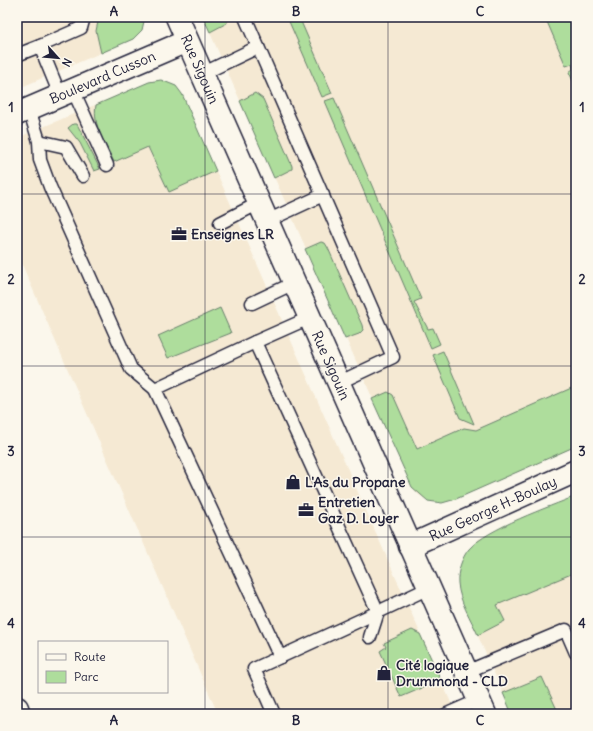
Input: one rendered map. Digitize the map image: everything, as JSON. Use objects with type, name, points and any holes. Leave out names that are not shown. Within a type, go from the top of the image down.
[{"type":"street","name":"Rue Sigouin","points":[[177,17],[482,707]]},
{"type":"street","name":"Boulevard Cusson","points":[[23,112],[187,41]]},
{"type":"street","name":"Rue George H-Boulay","points":[[410,546],[576,471]]},
{"type":"street","points":[[17,708],[19,714]]},
{"type":"lane","points":[[17,55],[81,28],[84,17]]},
{"type":"lane","points":[[245,17],[393,357],[338,383]]},
{"type":"lane","points":[[40,46],[107,165]]},
{"type":"lane","points":[[202,74],[258,47]]},
{"type":"lane","points":[[23,112],[39,141],[40,160],[50,187],[131,369],[155,389],[280,657]]},
{"type":"lane","points":[[39,141],[66,147],[83,176]]},
{"type":"lane","points":[[220,222],[263,212],[323,195]]},
{"type":"lane","points":[[252,303],[294,283]]},
{"type":"lane","points":[[155,389],[309,318]]},
{"type":"lane","points":[[255,342],[378,612],[370,637]]},
{"type":"lane","points":[[274,714],[254,669],[429,588]]},
{"type":"lane","points":[[466,672],[566,630],[572,634],[576,653]]},
{"type":"lane","points":[[447,714],[482,707]]},
{"type":"shaded area","points":[[17,17],[145,17],[142,30],[133,39],[17,89]]},
{"type":"shaded area","points":[[203,17],[576,17],[576,446],[456,499],[442,503],[428,501],[418,494],[412,487]]},
{"type":"shaded area","points":[[161,80],[176,86],[182,94],[456,714],[218,714],[17,253],[17,138],[149,82]]},
{"type":"shaded area","points":[[576,496],[576,714],[512,714],[461,597],[458,583],[461,564],[468,550],[479,539]]},
{"type":"green space","points":[[99,17],[145,17],[142,30],[133,39],[101,53],[96,31]]},
{"type":"green space","points":[[203,17],[227,17],[227,23],[210,32]]},
{"type":"green space","points":[[287,17],[299,17],[332,93],[322,97]]},
{"type":"green space","points":[[545,17],[576,18],[576,88],[569,72],[573,69],[572,64],[566,66]]},
{"type":"green space","points":[[161,80],[176,86],[182,94],[216,171],[169,192],[148,147],[114,162],[100,135],[95,112],[96,105],[149,82]]},
{"type":"green space","points":[[255,93],[263,99],[292,166],[292,169],[274,178],[240,101]]},
{"type":"green space","points":[[334,98],[421,299],[414,302],[428,329],[433,328],[440,344],[431,348],[325,101]]},
{"type":"green space","points":[[73,124],[77,124],[100,169],[94,171],[80,143],[68,128]]},
{"type":"green space","points":[[321,242],[325,243],[328,248],[362,325],[363,330],[359,334],[345,339],[305,249]]},
{"type":"green space","points":[[220,308],[231,333],[168,358],[158,336]]},
{"type":"green space","points":[[443,351],[474,424],[460,418],[433,355]]},
{"type":"green space","points":[[576,386],[576,446],[456,499],[442,503],[428,501],[412,487],[372,399],[388,392],[393,395],[417,449],[464,428],[476,430]]},
{"type":"green space","points":[[576,496],[576,572],[497,605],[505,621],[478,635],[463,603],[459,590],[459,570],[466,552],[490,533],[535,512]]},
{"type":"green space","points":[[412,630],[420,634],[441,680],[401,697],[380,651],[386,647],[384,643]]},
{"type":"green space","points":[[542,677],[559,714],[512,714],[503,693]]},
{"type":"place","name":"Enseignes LR","points":[[179,234]]},
{"type":"place","name":"L'As du Propane","points":[[293,482]]},
{"type":"place","name":"Entretien Gaz D. Loyer","points":[[306,510]]},
{"type":"place","name":"Cité logique Drummond - CLD","points":[[384,673]]}]
